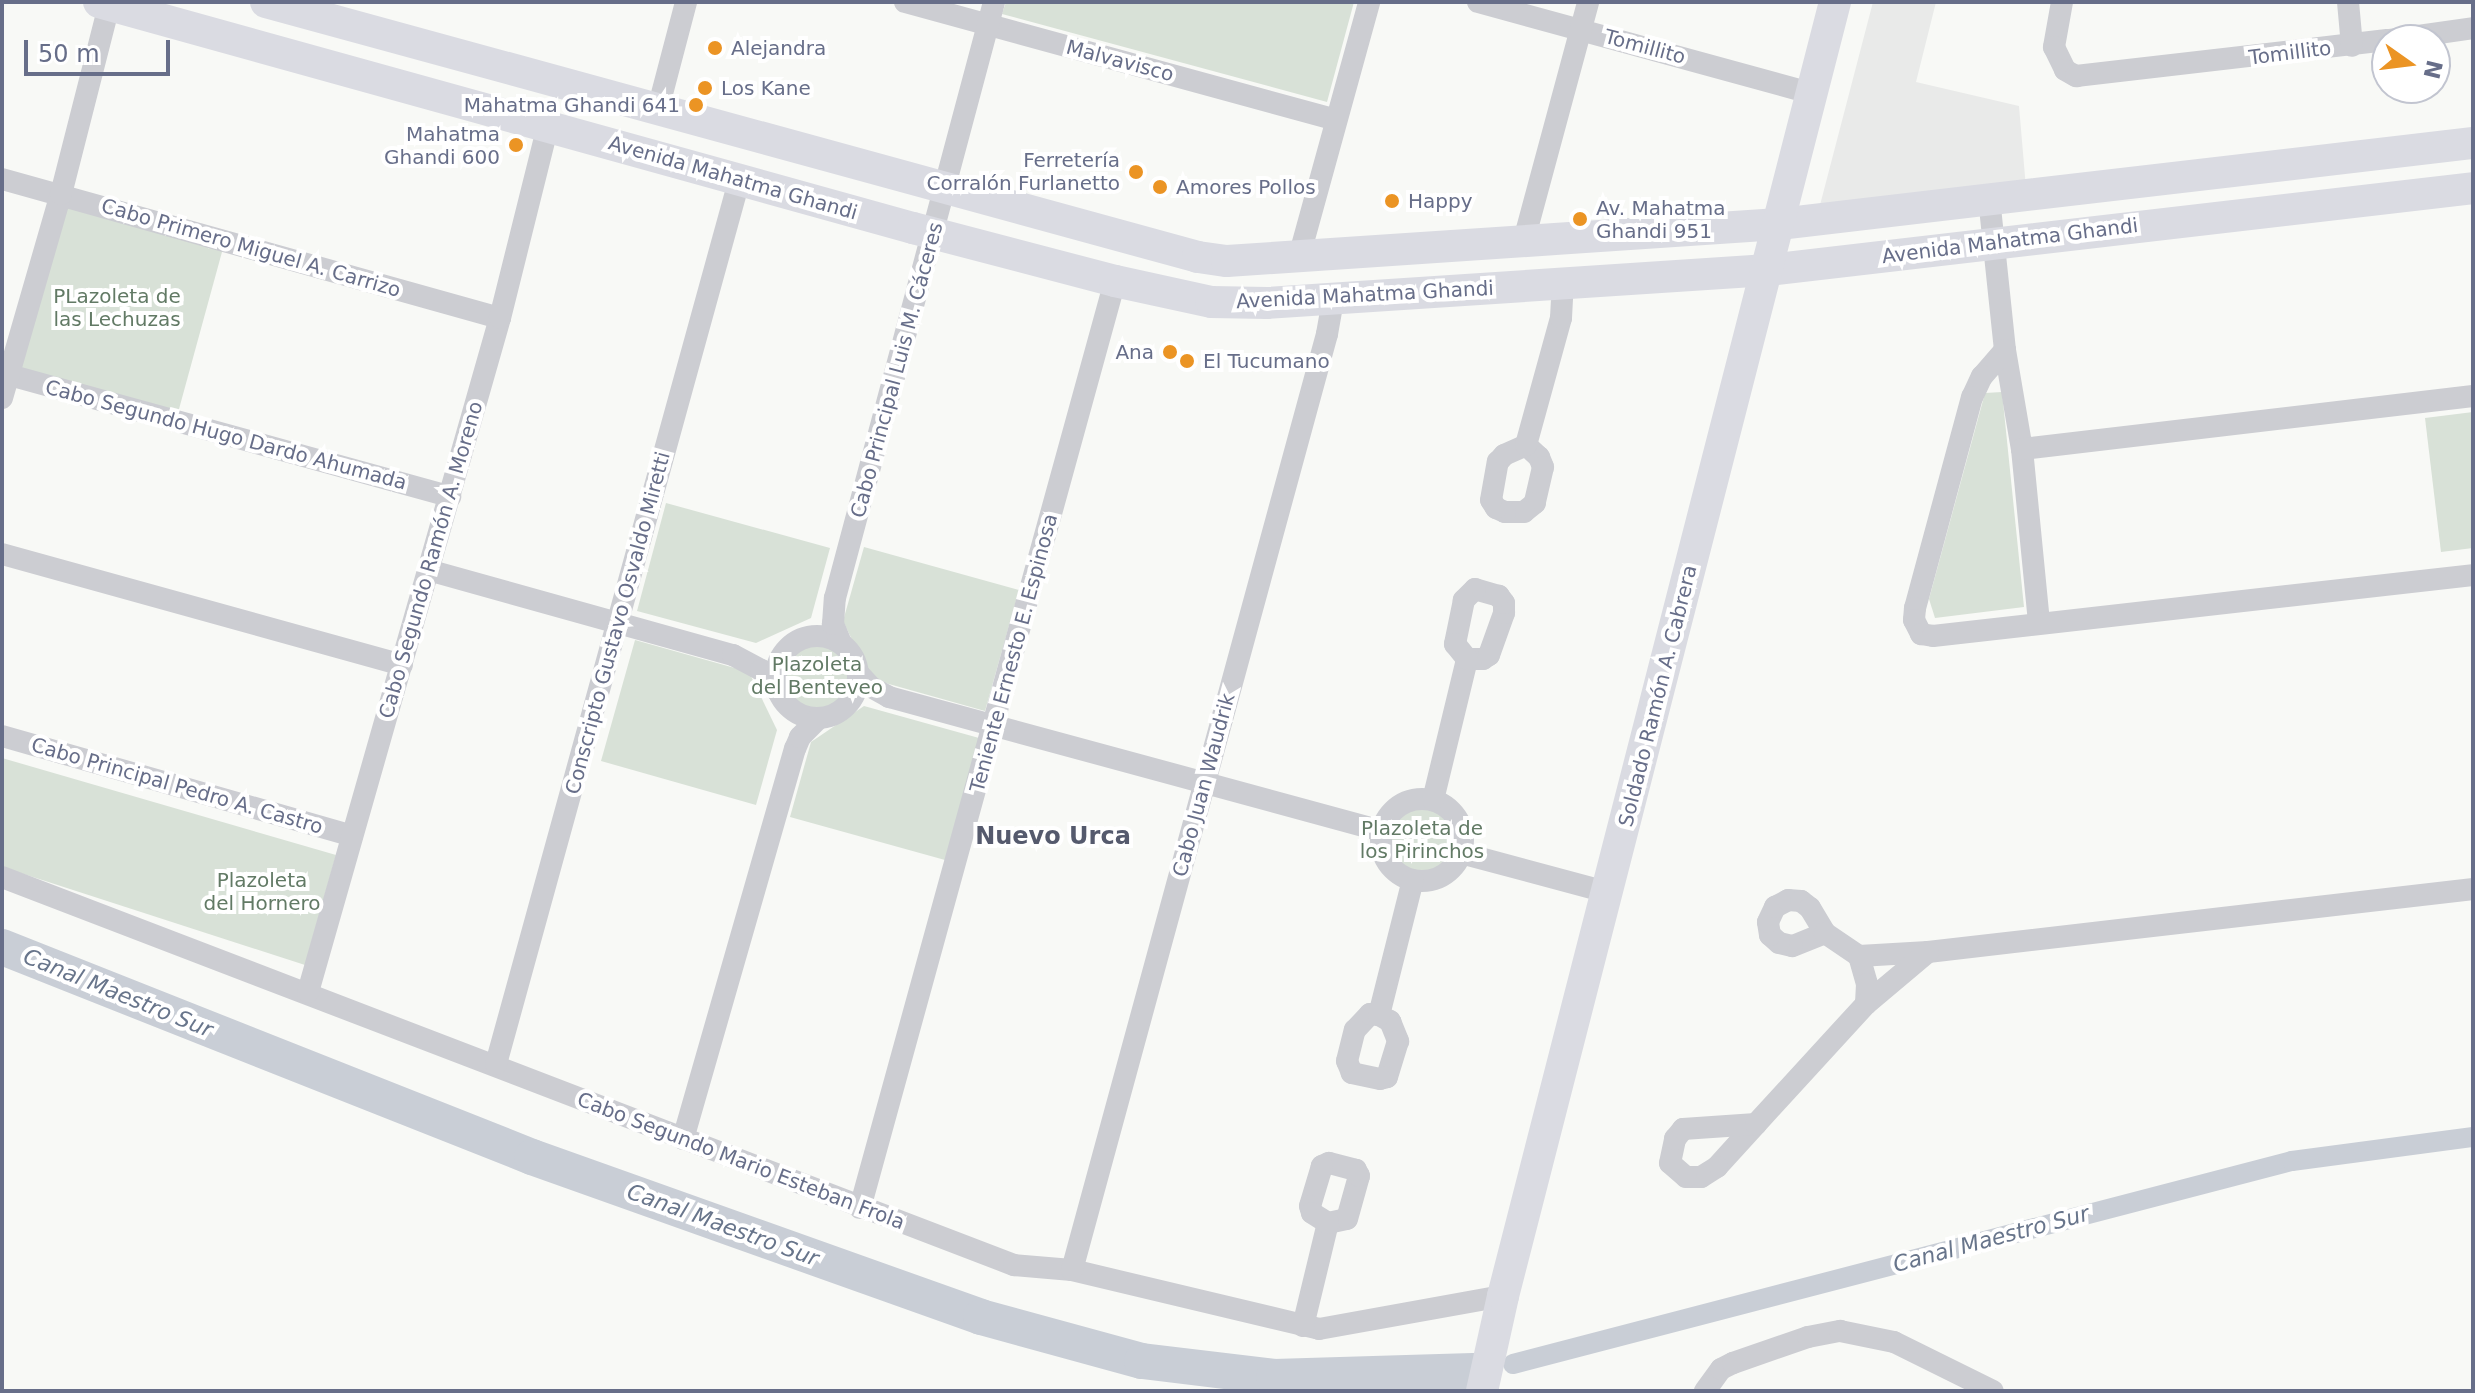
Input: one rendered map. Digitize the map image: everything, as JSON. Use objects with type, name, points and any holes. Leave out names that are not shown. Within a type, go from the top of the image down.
[{"type":"main road","name":"Avenida Mahatma Ghandi","points":[[266,2],[1210,259],[1299,257],[1779,224],[2473,143]]},
{"type":"main road","name":"Soldado Ramón A. Cabrera","points":[[1482,1391],[1503,1296],[1835,2]]},
{"type":"main road","name":"Avenida Mahatma Ghandi","points":[[106,3],[739,181],[1115,281],[1211,302],[1333,299],[1768,270],[2473,188]]},
{"type":"street","points":[[658,109],[686,2]]},
{"type":"street","name":"Malvavisco","points":[[905,2],[1336,120]]},
{"type":"street","name":"Cabo Principal Luis M. Cáceres","points":[[841,643],[833,624],[835,598],[947,188],[994,2]]},
{"type":"street","points":[[1299,257],[1369,2]]},
{"type":"street","name":"Tomillito","points":[[1478,2],[1811,93]]},
{"type":"street","points":[[1524,240],[1588,2]]},
{"type":"street","name":"Tomillito","points":[[2062,2],[2054,33],[2057,59],[2065,70],[2084,76],[2371,43]]},
{"type":"street","points":[[2348,2],[2352,46]]},
{"type":"street","points":[[2,398],[5,374],[61,194],[106,3]]},
{"type":"street","name":"Tomillito","points":[[2451,31],[2473,28]]},
{"type":"street","name":"Cabo Segundo Ramón A. Moreno","points":[[308,992],[500,318],[548,125]]},
{"type":"street","name":"Cabo Primero Miguel A. Carrizo","points":[[2,179],[500,318]]},
{"type":"street","name":"Conscripto Gustavo Osvaldo Miretti","points":[[496,1064],[739,181]]},
{"type":"street","points":[[1989,198],[1991,242],[2005,350],[2022,449],[2039,623]]},
{"type":"street","name":"Teniente Ernesto E. Espinosa","points":[[860,1208],[1115,281]]},
{"type":"street","points":[[1526,445],[1561,318],[1563,284]]},
{"type":"street","name":"Cabo Juan Waudrik","points":[[1072,1270],[1327,334],[1333,299]]},
{"type":"street","points":[[2005,350],[1982,376],[1972,397],[1914,620],[1921,634],[1933,636],[2473,575]]},
{"type":"street","name":"Cabo Segundo Hugo Dardo Ahumada","points":[[5,374],[450,496]]},
{"type":"street","points":[[2022,449],[2473,396]]},
{"type":"street","points":[[2,554],[402,665]]},
{"type":"street","points":[[428,570],[733,655],[761,670],[798,714],[818,719]]},
{"type":"street","name":"Cabo Principal Luis M. Cáceres","points":[[797,641],[823,620],[835,598]]},
{"type":"street","points":[[733,655],[766,656],[797,641],[824,636],[841,643],[853,656],[858,673],[856,690],[847,705]]},
{"type":"street","points":[[795,749],[793,726],[780,696],[776,667],[797,641]]},
{"type":"street","points":[[1433,800],[1467,659]]},
{"type":"street","points":[[858,673],[871,687],[889,697]]},
{"type":"street","points":[[683,1139],[795,749],[800,737],[818,719],[837,713],[847,705],[873,696],[889,697],[1382,831]]},
{"type":"street","name":"Cabo Principal Pedro A. Castro","points":[[2,736],[352,836]]},
{"type":"street","points":[[1420,798],[1433,800],[1446,805],[1461,826],[1461,853],[1447,873],[1437,879],[1413,880],[1391,867],[1384,856],[1382,831],[1395,808],[1420,798]]},
{"type":"street","points":[[1461,853],[1607,892]]},
{"type":"street","name":"Cabo Segundo Mario Esteban Frola","points":[[2,877],[1014,1265],[1072,1270],[1303,1326],[1340,1327],[1503,1296]]},
{"type":"street","points":[[1379,1015],[1413,880]]},
{"type":"street","points":[[1825,933],[1859,956],[1928,952],[2473,889]]},
{"type":"street","points":[[1756,1124],[1866,1004],[1928,952]]},
{"type":"street","points":[[1859,956],[1867,984],[1866,1004]]},
{"type":"street","points":[[1303,1326],[1328,1223]]},
{"type":"street","points":[[1705,1391],[1721,1369],[1733,1363],[1808,1337],[1840,1331],[1894,1342],[1993,1391]]},
{"type":"shaded area","points":[[1873,2],[1936,2],[1916,82],[2019,106],[2026,188],[1820,205]]},
{"type":"green space","points":[[1006,2],[1354,2],[1327,102],[1002,14]]},
{"type":"green space","name":"PLazoleta de las Lechuzas","points":[[61,194],[225,241],[176,420],[8,375]]},
{"type":"green space","points":[[2002,392],[2024,607],[1935,618],[1929,599],[1985,393]]},
{"type":"green space","points":[[2473,412],[2473,548],[2441,552],[2425,418]]},
{"type":"green space","points":[[666,503],[830,548],[811,618],[756,643],[637,611]]},
{"type":"green space","points":[[864,547],[1019,590],[985,711],[871,679],[843,621]]},
{"type":"green space","name":"Plazoleta del Benteveo","points":[[817,637],[832,640],[845,649],[854,662],[857,677],[854,692],[845,705],[832,714],[817,717],[802,714],[789,705],[780,692],[777,677],[780,662],[789,649],[802,640]]},
{"type":"green space","points":[[635,640],[749,672],[777,730],[756,805],[601,761]]},
{"type":"green space","points":[[864,706],[979,738],[945,860],[790,817],[811,742]]},
{"type":"green space","name":"Plazoleta del Hornero","points":[[2,758],[336,855],[305,965],[2,867]]},
{"type":"green space","name":"Plazoleta de los Pirinchos","points":[[1422,800],[1438,803],[1451,812],[1460,825],[1463,841],[1460,857],[1451,870],[1438,879],[1422,882],[1406,879],[1393,870],[1384,857],[1381,841],[1384,825],[1393,812],[1406,803]]},
{"type":"waterway","name":"Canal Maestro Sur","points":[[2,947],[532,1157],[981,1317],[1142,1361],[1274,1377],[1473,1371]]},
{"type":"waterway","name":"Canal Maestro Sur","points":[[1513,1364],[2292,1161],[2473,1137]]},
{"type":"place","name":"Alejandra","points":[[715,48]]},
{"type":"place","name":"Los Kane","points":[[705,88]]},
{"type":"place","name":"Mahatma Ghandi 641","points":[[696,105]]},
{"type":"place","name":"Mahatma Ghandi 600","points":[[516,145]]},
{"type":"place","name":"Ferretería Corralón Furlanetto","points":[[1136,172]]},
{"type":"place","name":"Amores Pollos","points":[[1160,187]]},
{"type":"place","name":"Happy","points":[[1392,201]]},
{"type":"place","name":"Av. Mahatma Ghandi 951","points":[[1580,219]]},
{"type":"place","name":"Ana","points":[[1170,352]]},
{"type":"place","name":"El Tucumano","points":[[1187,361]]},
{"type":"district","name":"Nuevo Urca","points":[[1053,837]]}]
